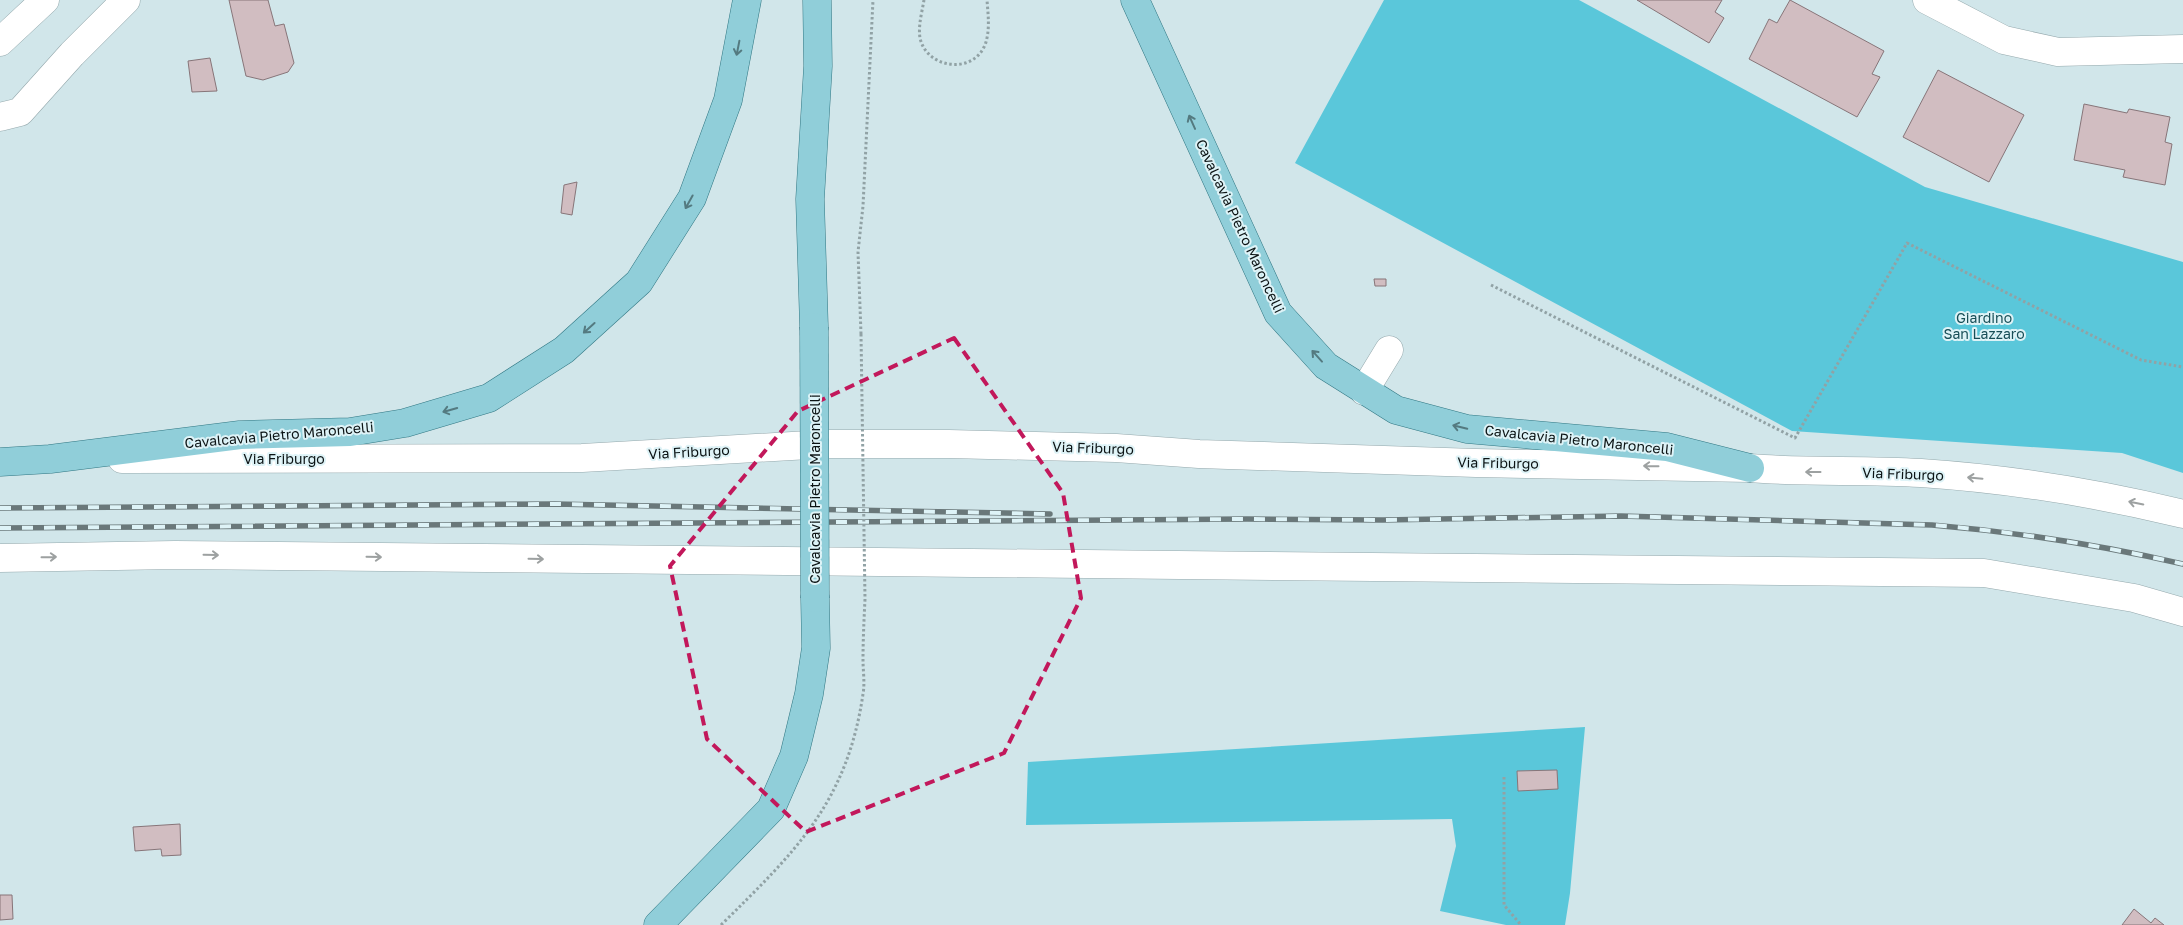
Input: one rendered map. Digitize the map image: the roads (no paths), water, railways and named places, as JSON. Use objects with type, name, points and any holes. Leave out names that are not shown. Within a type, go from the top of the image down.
[{"type":"main road","name":"Cavalcavia Pietro Maroncelli","points":[[50,459],[240,435],[350,432],[405,423],[489,398],[564,350],[639,282],[692,198],[728,100],[747,0]]},
{"type":"main road","name":"Cavalcavia Pietro Maroncelli","points":[[658,925],[771,809],[794,756],[809,694],[816,648],[814,327],[810,199],[818,66],[817,0]]},
{"type":"main road","name":"Cavalcavia Pietro Maroncelli","points":[[1135,0],[1278,313],[1326,366],[1396,410],[1467,429],[1667,447],[1750,468]]},
{"type":"main road","name":"Via Friburgo","points":[[0,462],[50,459]]},
{"type":"street","points":[[0,42],[45,0]]},
{"type":"street","points":[[0,117],[20,112],[72,54],[126,0]]},
{"type":"street","points":[[1927,0],[2004,40],[2058,52],[2183,49]]},
{"type":"street","points":[[1364,391],[1389,350]]},
{"type":"street","name":"Via Friburgo","points":[[50,459],[582,458],[826,444],[940,444],[1116,448],[1199,454],[1750,468],[1796,472],[1918,473],[2014,481],[2138,503],[2183,514]]},
{"type":"street","points":[[0,558],[194,555],[1984,573],[2134,598],[2183,612]]},
{"type":"railway","points":[[0,508],[555,504],[1050,514]]},
{"type":"railway","points":[[0,528],[1247,519],[1383,520],[1621,516],[1932,525],[2058,540],[2183,564]]},
{"type":"park label","name":"Giardino San Lazzaro","points":[[1984,326]]}]
